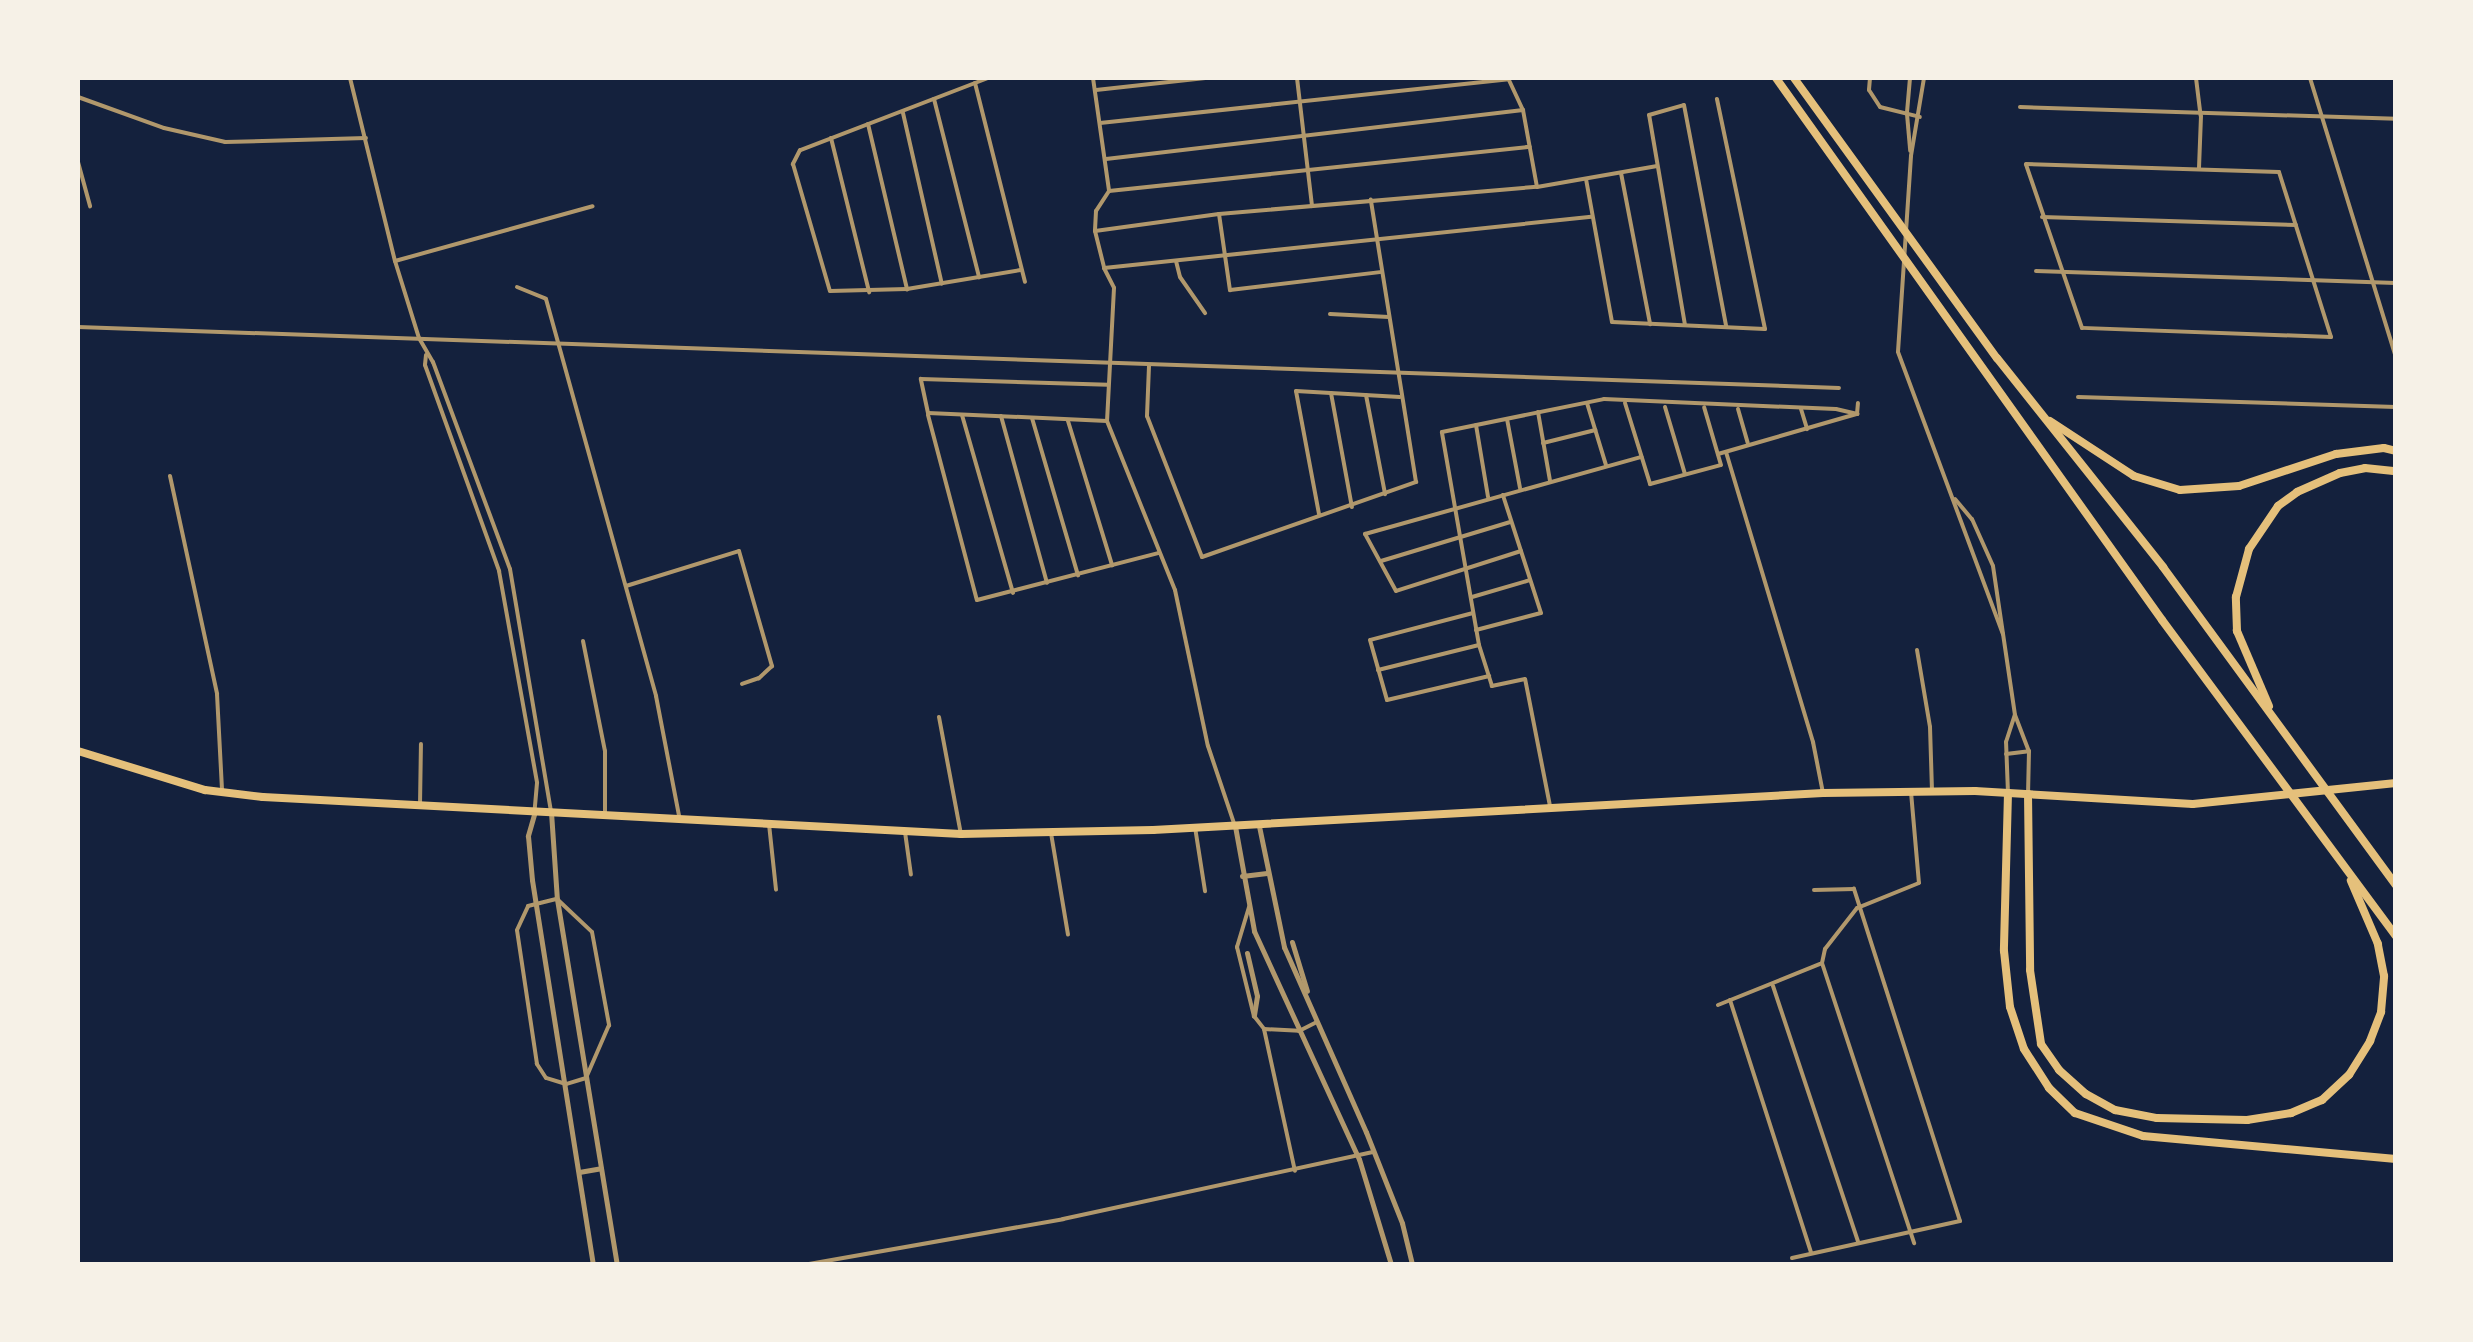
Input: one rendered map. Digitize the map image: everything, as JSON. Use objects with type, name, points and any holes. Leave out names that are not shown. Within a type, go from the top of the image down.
[{"type":"highway","points":[[1776,78],[2130,576],[2396,936]]},
{"type":"highway","points":[[1794,78],[1997,358],[2155,556],[2396,885]]},
{"type":"highway","points":[[2042,415],[2134,476],[2180,490],[2239,486],[2336,454],[2384,448],[2396,451]]},
{"type":"highway","points":[[2280,728],[2237,631],[2236,597],[2249,549],[2278,506],[2319,480],[2365,468],[2396,470]]},
{"type":"highway","points":[[78,751],[223,794],[961,834],[1236,826],[1823,793],[1932,791],[2193,804],[2396,783]]},
{"type":"highway","points":[[2008,794],[2004,951],[2010,1007],[2024,1049],[2049,1088],[2074,1113],[2143,1136],[2396,1159]]},
{"type":"highway","points":[[2028,794],[2030,970],[2042,1044],[2072,1082],[2115,1110],[2158,1118],[2247,1120],[2291,1113],[2322,1100],[2349,1075],[2376,1027],[2384,976],[2366,913],[2340,860]]},
{"type":"street","points":[[350,78],[395,261],[420,338],[434,362],[510,569],[551,812],[557,900],[616,1264]]},
{"type":"street","points":[[988,78],[800,150],[793,164],[830,291],[906,289],[1020,270]]},
{"type":"street","points":[[1094,78],[1109,191],[1096,211],[1095,231],[1104,268],[1114,288],[1106,421],[1174,590],[1208,746],[1236,826],[1254,932],[1359,1158],[1391,1264]]},
{"type":"street","points":[[1096,90],[1204,78]]},
{"type":"street","points":[[1297,78],[1312,206]]},
{"type":"street","points":[[1100,123],[1509,78],[1523,110],[1537,187]]},
{"type":"street","points":[[1870,78],[1869,90],[1880,107],[1920,117]]},
{"type":"street","points":[[1910,78],[1907,114],[1911,156]]},
{"type":"street","points":[[1924,78],[1911,156],[1898,352],[1954,498],[1986,598],[2003,634]]},
{"type":"street","points":[[2196,78],[2202,116],[2199,169]]},
{"type":"street","points":[[2310,78],[2396,357]]},
{"type":"street","points":[[975,83],[1024,282]]},
{"type":"street","points":[[78,97],[164,128],[225,142],[366,138]]},
{"type":"street","points":[[934,98],[979,277]]},
{"type":"street","points":[[1586,179],[1612,322],[1766,329],[1717,99]]},
{"type":"street","points":[[1685,325],[1649,115],[1684,105],[1726,326]]},
{"type":"street","points":[[2020,106],[2202,116],[2396,119]]},
{"type":"street","points":[[1106,158],[1306,138],[1523,110]]},
{"type":"street","points":[[903,111],[942,284]]},
{"type":"street","points":[[868,124],[906,289]]},
{"type":"street","points":[[832,138],[869,292]]},
{"type":"street","points":[[1109,191],[1530,147]]},
{"type":"street","points":[[78,162],[90,206]]},
{"type":"street","points":[[2026,164],[2199,169],[2279,172],[2331,337],[2082,328],[2026,164]]},
{"type":"street","points":[[1095,231],[1219,214],[1537,187],[1657,166]]},
{"type":"street","points":[[1620,173],[1650,324]]},
{"type":"street","points":[[1149,366],[1147,416],[1202,558],[1416,482],[1371,200]]},
{"type":"street","points":[[395,261],[593,206]]},
{"type":"street","points":[[1219,214],[1230,290],[1382,272]]},
{"type":"street","points":[[1104,268],[1593,217]]},
{"type":"street","points":[[2042,217],[2296,226]]},
{"type":"street","points":[[1176,260],[1180,278],[1205,313]]},
{"type":"street","points":[[2036,271],[2396,283]]},
{"type":"street","points":[[517,287],[546,300],[656,696],[680,819]]},
{"type":"street","points":[[1330,314],[1389,317]]},
{"type":"street","points":[[78,328],[1839,388]]},
{"type":"street","points":[[426,354],[425,365],[499,571],[537,783],[528,836],[535,902],[593,1264]]},
{"type":"street","points":[[1108,385],[922,379],[977,600],[1159,552]]},
{"type":"street","points":[[1319,514],[1296,391],[1400,397]]},
{"type":"street","points":[[1331,393],[1352,506]]},
{"type":"street","points":[[1366,395],[1385,494]]},
{"type":"street","points":[[2078,396],[2396,407]]},
{"type":"street","points":[[1551,807],[1525,679],[1492,686],[1479,644],[1442,432],[1604,399],[1857,414]]},
{"type":"street","points":[[1586,402],[1606,465]]},
{"type":"street","points":[[1624,403],[1650,484],[1721,465],[1704,406]]},
{"type":"street","points":[[1857,414],[1858,403]]},
{"type":"street","points":[[1664,405],[1686,474]]},
{"type":"street","points":[[1737,407],[1748,443]]},
{"type":"street","points":[[1801,408],[1808,428]]},
{"type":"street","points":[[1538,412],[1550,480]]},
{"type":"street","points":[[928,414],[1106,421]]},
{"type":"street","points":[[1718,454],[1857,414]]},
{"type":"street","points":[[962,415],[1013,592]]},
{"type":"street","points":[[1001,416],[1046,583]]},
{"type":"street","points":[[1032,418],[1078,575]]},
{"type":"street","points":[[1507,418],[1520,488]]},
{"type":"street","points":[[1068,419],[1112,565]]},
{"type":"street","points":[[1476,425],[1488,497]]},
{"type":"street","points":[[1543,443],[1595,430]]},
{"type":"street","points":[[1726,452],[1813,742],[1823,793]]},
{"type":"street","points":[[1521,551],[1396,591],[1366,534],[1640,457]]},
{"type":"street","points":[[170,476],[217,694],[223,794]]},
{"type":"street","points":[[1476,630],[1541,613],[1503,493]]},
{"type":"street","points":[[1954,498],[1972,519],[1992,566],[2015,715],[2029,751],[2028,794]]},
{"type":"street","points":[[1381,561],[1511,522]]},
{"type":"street","points":[[626,586],[739,551],[772,666],[759,678],[742,684]]},
{"type":"street","points":[[1471,598],[1530,580]]},
{"type":"street","points":[[1473,613],[1370,640],[1387,700],[1489,676]]},
{"type":"street","points":[[583,642],[605,751],[606,815]]},
{"type":"street","points":[[1378,670],[1479,644]]},
{"type":"street","points":[[1917,650],[1930,728],[1932,791]]},
{"type":"street","points":[[2008,794],[2006,754],[2015,715]]},
{"type":"street","points":[[938,717],[961,834]]},
{"type":"street","points":[[420,805],[421,744]]},
{"type":"street","points":[[2006,754],[2029,751]]},
{"type":"street","points":[[1911,792],[1919,883],[1857,908],[1825,948],[1822,963],[1914,1243]]},
{"type":"street","points":[[769,824],[776,890]]},
{"type":"street","points":[[1259,824],[1284,947],[1374,1152],[1402,1223],[1412,1264]]},
{"type":"street","points":[[1195,827],[1205,892]]},
{"type":"street","points":[[906,832],[910,875]]},
{"type":"street","points":[[1051,834],[1068,935]]},
{"type":"street","points":[[1242,876],[1266,873]]},
{"type":"street","points":[[1792,1258],[1960,1221],[1854,889],[1848,886],[1814,890]]},
{"type":"street","points":[[557,900],[592,932],[609,1032],[586,1078],[566,1084],[542,1075],[516,930],[521,913],[535,902],[557,900]]},
{"type":"street","points":[[1249,907],[1236,947],[1254,1016],[1264,1029],[1296,1172]]},
{"type":"street","points":[[1292,942],[1308,999]]},
{"type":"street","points":[[1248,953],[1257,996],[1254,1016]]},
{"type":"street","points":[[1718,1005],[1822,963]]},
{"type":"street","points":[[1773,986],[1858,1242]]},
{"type":"street","points":[[1730,1000],[1811,1252]]},
{"type":"street","points":[[1264,1029],[1299,1031],[1319,1021]]},
{"type":"street","points":[[810,1264],[1296,1172],[1374,1152]]},
{"type":"street","points":[[579,1172],[601,1168]]}]
